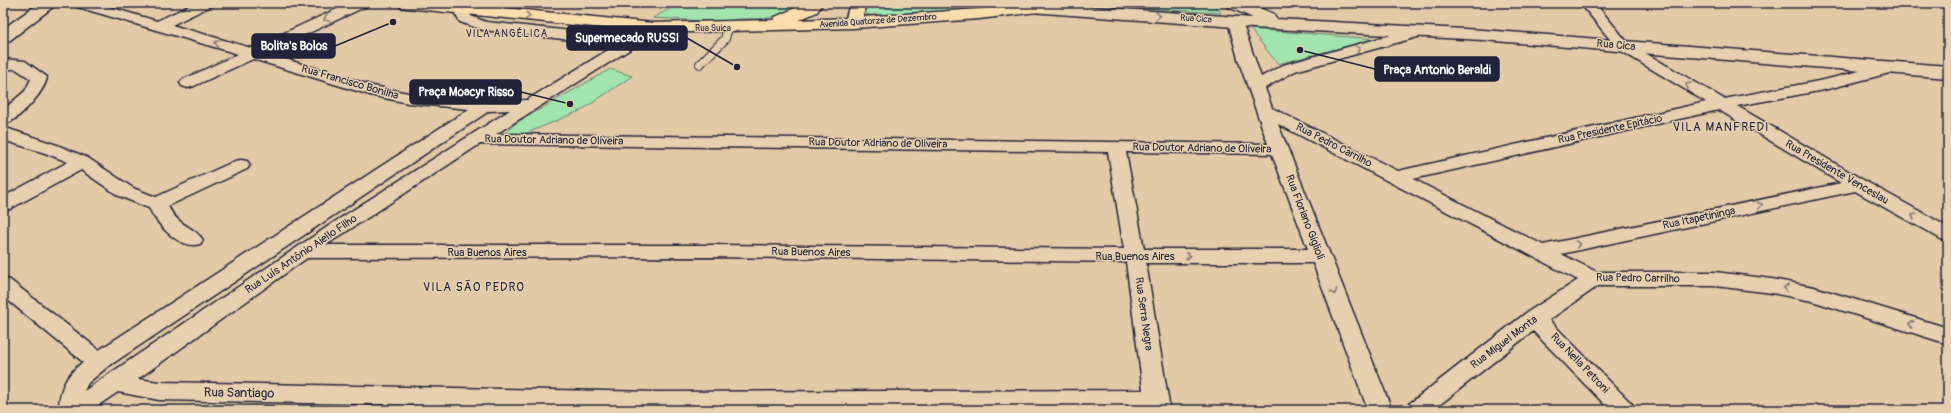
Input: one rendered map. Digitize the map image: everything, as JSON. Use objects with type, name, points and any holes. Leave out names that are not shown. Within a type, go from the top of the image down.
[{"type":"main road","name":"Rua Suiça","points":[[406,3],[463,10],[653,28],[781,26]]},
{"type":"main road","points":[[760,26],[800,14],[811,8],[815,3]]},
{"type":"main road","points":[[853,22],[857,5],[860,3]]},
{"type":"main road","name":"Avenida Quatorze de Dezembro","points":[[781,26],[979,14],[1070,3]]},
{"type":"street","points":[[3,37],[50,3]]},
{"type":"street","name":"Rua Francisco Bonilha","points":[[79,3],[378,92],[408,98],[485,106],[533,105]]},
{"type":"street","points":[[158,26],[206,3]]},
{"type":"street","points":[[188,83],[362,3]]},
{"type":"street","name":"Rua Cica","points":[[1234,3],[1246,10],[1284,24]]},
{"type":"street","name":"Rua Presidente Venceslau","points":[[1587,3],[1623,46],[1858,185],[1948,235]]},
{"type":"street","name":"Rua Cica","points":[[1036,8],[1623,46],[1948,72]]},
{"type":"street","points":[[463,10],[462,14],[465,19],[483,26],[632,42]]},
{"type":"street","name":"Rua Floriano Giglioli","points":[[1236,22],[1247,62],[1264,110],[1380,410]]},
{"type":"street","name":"Rua Luís Antônio Aiello Filho","points":[[72,410],[114,383],[303,252],[653,28]]},
{"type":"street","points":[[1256,86],[1289,68],[1420,32]]},
{"type":"street","points":[[1247,62],[1265,67],[1289,68]]},
{"type":"street","points":[[3,120],[11,110],[32,94],[39,85],[39,77],[11,64]]},
{"type":"street","name":"Rua Presidente Epitácio","points":[[1396,177],[1722,104],[1824,85],[1895,67]]},
{"type":"street","points":[[72,410],[70,398],[72,388],[77,380],[98,362],[485,106]]},
{"type":"street","name":"Rua Pedro Carrilho","points":[[1264,110],[1540,252],[1594,278],[1715,279],[1772,286],[1814,294],[1948,336]]},
{"type":"street","points":[[7,138],[82,162],[126,192],[156,204],[168,222],[193,240]]},
{"type":"street","name":"Rua Doutor Adriano de Oliveira","points":[[478,139],[1279,149]]},
{"type":"street","name":"Rua Serra Negra","points":[[1116,147],[1135,256],[1157,405]]},
{"type":"street","points":[[3,205],[82,162]]},
{"type":"street","points":[[156,204],[241,165]]},
{"type":"street","name":"Rua Itapetininga","points":[[1540,252],[1858,185]]},
{"type":"street","name":"Rua Buenos Aires","points":[[303,252],[710,251],[1135,256],[1320,256]]},
{"type":"street","name":"Rua Miguel Monta","points":[[1416,410],[1534,318],[1594,278]]},
{"type":"street","points":[[3,285],[98,362]]},
{"type":"street","name":"Rua Nella Petroni","points":[[1534,318],[1624,410]]},
{"type":"street","name":"Rua Santiago","points":[[114,383],[159,391],[656,406],[1157,405]]},
{"type":"lane","points":[[700,64],[725,39],[728,28]]},
{"type":"green space","points":[[680,3],[804,3],[799,8],[765,19],[740,19],[722,22],[653,18]]},
{"type":"green space","points":[[1026,3],[879,17],[866,14],[865,8],[875,4]]},
{"type":"green space","points":[[1124,3],[1214,3],[1221,13],[1109,6]]},
{"type":"green space","points":[[1250,29],[1375,39],[1278,64]]},
{"type":"green space","points":[[610,69],[632,76],[582,110],[515,138],[507,136],[506,132],[516,123]]},
{"type":"place","name":"Bolita's Bolos","points":[[393,22]]},
{"type":"place","name":"Praça Antonio Beraldi","points":[[1300,50]]},
{"type":"place","name":"Supermecado RUSSI","points":[[737,67]]},
{"type":"place","name":"Praça Moacyr Risso","points":[[570,104]]},
{"type":"district","name":"VILA ANGÉLICA","points":[[507,34]]},
{"type":"district","name":"VILA MANFREDI","points":[[1721,127]]},
{"type":"district","name":"VILA SÃO PEDRO","points":[[474,287]]}]
